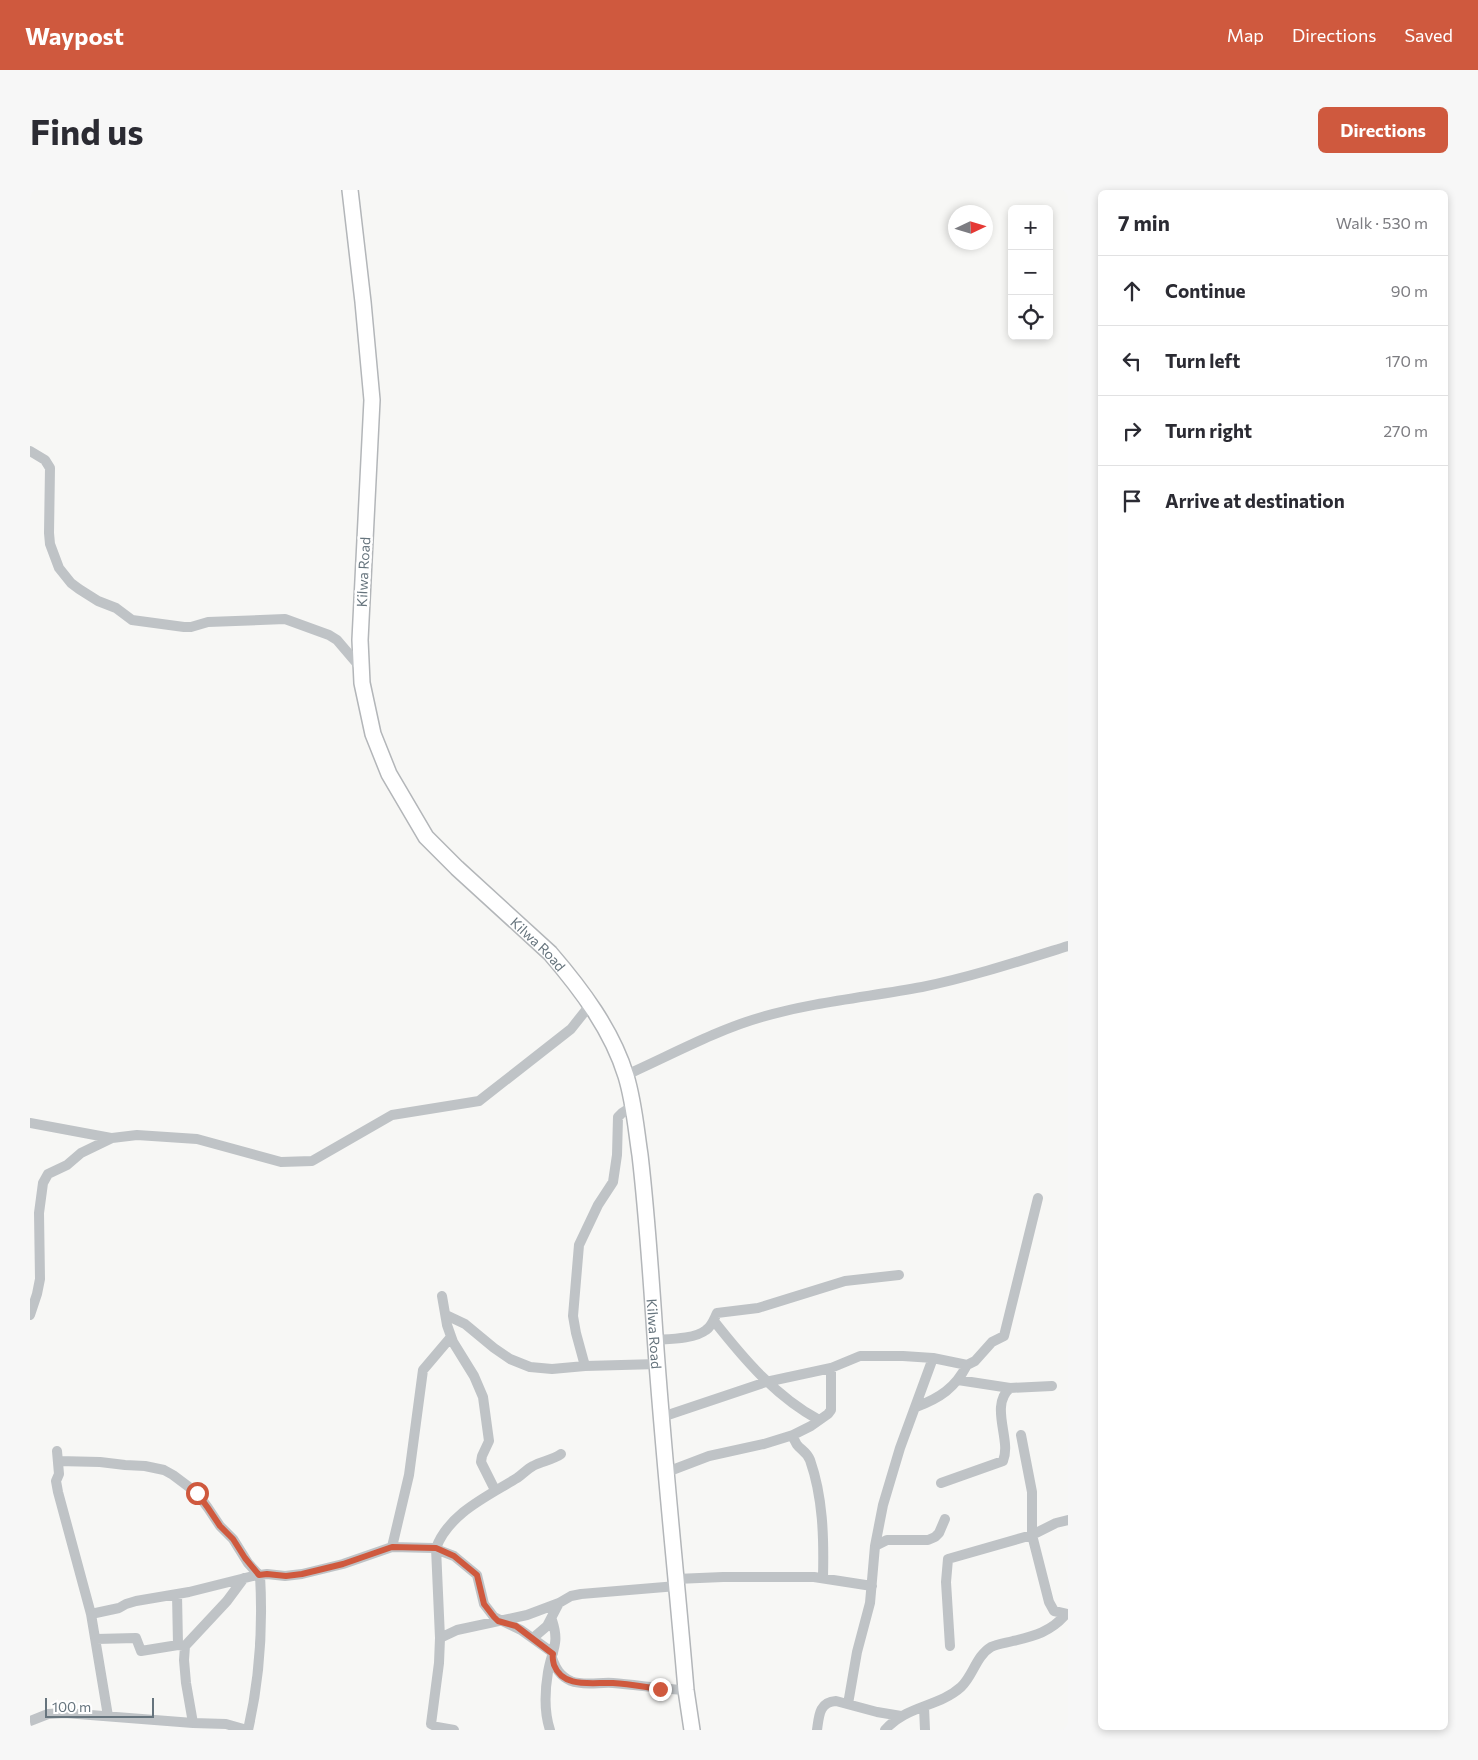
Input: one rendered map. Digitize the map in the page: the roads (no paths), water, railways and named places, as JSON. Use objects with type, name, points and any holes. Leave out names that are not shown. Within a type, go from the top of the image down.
[{"type":"highway","name":"Kilwa Road","points":[[350,190],[364,302],[372,400],[360,640],[360,667],[366,704],[373,734],[389,774],[426,837],[456,868],[550,952],[590,1005],[610,1039],[626,1076],[633,1106],[645,1194],[655,1340],[686,1690],[692,1730]]},
{"type":"street","points":[[30,451],[46,460],[50,468],[49,533],[50,544],[59,568],[71,583],[89,596],[116,608],[132,620],[184,627],[208,622],[285,619],[329,635],[336,640],[360,667]]},
{"type":"street","points":[[626,1076],[733,1027],[761,1017],[802,1007],[924,986],[1014,963],[1068,946]]},
{"type":"street","points":[[30,1122],[112,1138],[137,1135],[197,1139],[281,1162],[312,1161],[392,1115],[479,1100],[571,1029],[590,1005]]},
{"type":"street","points":[[585,1366],[573,1316],[579,1245],[598,1204],[613,1182],[617,1155],[618,1118],[633,1106]]},
{"type":"street","points":[[30,1315],[39,1286],[40,1271],[35,1254],[39,1203],[45,1177],[81,1153],[112,1138]]},
{"type":"street","points":[[662,1417],[682,1412],[766,1382],[831,1368],[854,1358],[866,1356],[903,1356],[933,1358],[966,1365],[975,1362],[992,1342],[1004,1336],[1038,1198]]},
{"type":"street","points":[[655,1340],[697,1334],[706,1330],[714,1321],[717,1313],[758,1308],[845,1281],[900,1275]]},
{"type":"street","points":[[442,1296],[451,1338],[474,1376],[483,1397],[489,1441],[481,1462],[495,1490]]},
{"type":"street","points":[[446,1315],[465,1324],[510,1359],[530,1367],[552,1369],[658,1364]]},
{"type":"street","points":[[714,1321],[766,1382],[806,1413],[819,1420]]},
{"type":"street","points":[[392,1547],[409,1474],[423,1370],[451,1338]]},
{"type":"street","points":[[848,1704],[857,1652],[870,1603],[875,1546],[882,1505],[933,1358]]},
{"type":"street","points":[[916,1407],[937,1398],[958,1380],[966,1365]]},
{"type":"street","points":[[667,1472],[709,1456],[764,1444],[793,1435],[811,1426],[831,1410],[831,1368]]},
{"type":"street","points":[[958,1380],[1010,1388],[1052,1386]]},
{"type":"street","points":[[941,1483],[1003,1461],[1005,1450],[1001,1409],[1006,1392],[1010,1388]]},
{"type":"street","points":[[793,1435],[797,1446],[808,1455],[813,1470],[824,1540],[824,1577]]},
{"type":"street","points":[[1021,1435],[1032,1492],[1032,1535],[1049,1602],[1054,1611],[1067,1614]]},
{"type":"street","points":[[454,1730],[436,1727],[432,1724],[440,1638],[436,1548],[444,1532],[474,1505],[495,1490],[521,1476],[530,1467],[561,1454]]},
{"type":"street","points":[[30,1721],[48,1714],[108,1716],[197,1726],[226,1724],[247,1730],[259,1670],[262,1627],[259,1575],[233,1539],[220,1526],[197,1493],[164,1470],[145,1466],[131,1466],[57,1456],[58,1474],[56,1483],[91,1614],[108,1716]]},
{"type":"street","points":[[875,1546],[887,1540],[928,1540],[939,1533],[946,1518]]},
{"type":"street","points":[[950,1646],[946,1582],[948,1559],[1032,1535],[1068,1520]]},
{"type":"street","points":[[91,1614],[119,1608],[136,1601],[203,1589],[259,1575],[286,1576],[302,1574],[343,1564],[392,1547],[436,1548],[454,1556],[477,1575],[484,1604],[489,1612],[498,1621],[516,1626],[533,1638],[553,1656],[558,1672],[567,1679],[575,1683],[613,1683],[686,1690]]},
{"type":"street","points":[[440,1638],[457,1630],[518,1618],[571,1596],[677,1582],[758,1576],[824,1577],[872,1586]]},
{"type":"street","points":[[96,1639],[136,1638],[141,1651],[181,1645],[227,1601],[244,1578]]},
{"type":"street","points":[[177,1594],[186,1683],[197,1726]]},
{"type":"street","points":[[533,1638],[543,1631],[552,1620],[559,1602]]},
{"type":"street","points":[[885,1730],[901,1716],[924,1707],[959,1689],[989,1648],[1002,1643],[1042,1634],[1054,1627],[1067,1614]]},
{"type":"street","points":[[550,1730],[547,1714],[548,1671],[553,1656],[556,1636],[552,1620]]},
{"type":"street","points":[[817,1730],[818,1716],[822,1707],[826,1703],[836,1701],[901,1716]]},
{"type":"street","points":[[924,1707],[925,1730]]}]
